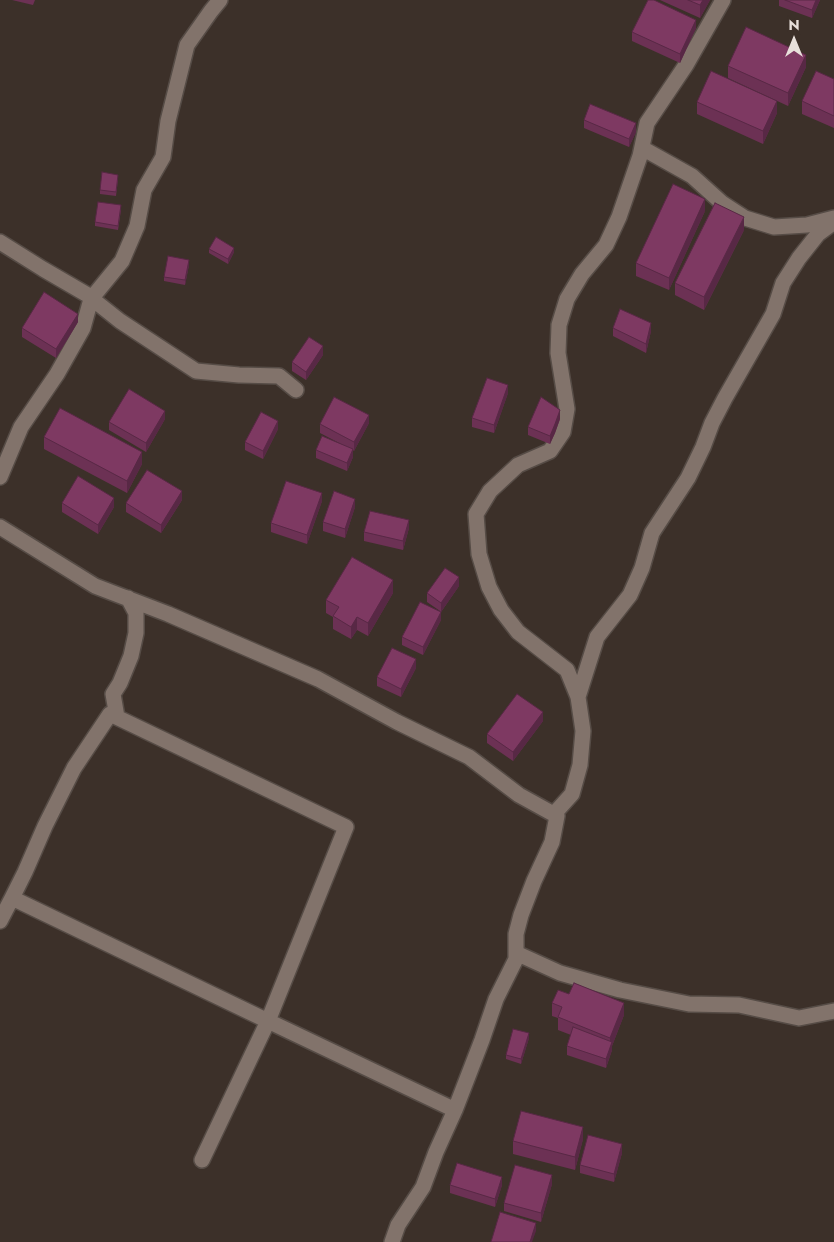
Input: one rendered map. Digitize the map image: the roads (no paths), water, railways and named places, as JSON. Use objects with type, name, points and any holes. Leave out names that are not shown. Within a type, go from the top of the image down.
[{"type":"street","points":[[0,477],[21,427],[57,374],[83,328],[92,298],[122,261],[137,226],[144,190],[163,157],[168,121],[187,46],[220,0]]},
{"type":"street","points":[[554,814],[572,794],[580,765],[583,731],[578,697],[567,670],[518,632],[501,610],[489,587],[479,554],[476,514],[490,491],[518,466],[550,452],[564,432],[567,410],[558,353],[558,325],[567,298],[582,274],[606,245],[619,217],[642,148],[648,123],[686,65],[723,0]]},
{"type":"street","points":[[642,148],[692,176],[722,203],[745,218],[774,227],[807,225],[834,218]]},
{"type":"street","points":[[578,697],[596,637],[630,595],[642,568],[652,533],[688,478],[725,398],[773,314],[783,284],[799,258],[818,234],[834,222]]},
{"type":"street","points":[[0,242],[92,298],[120,321],[196,371],[279,376],[296,390]]},
{"type":"street","points":[[0,526],[95,586],[168,614],[318,679],[397,722],[469,757],[519,795],[557,816],[552,842],[521,915],[516,934],[516,959],[496,999],[455,1110],[423,1187],[398,1225],[392,1242]]},
{"type":"street","points":[[117,717],[113,694],[120,683],[136,633],[136,613],[128,598]]},
{"type":"street","points":[[0,921],[74,768],[110,714],[346,827],[268,1021],[202,1160]]},
{"type":"street","points":[[12,898],[455,1110]]},
{"type":"street","points":[[516,954],[560,973],[620,990],[689,1004],[739,1005],[799,1018],[834,1011]]}]
